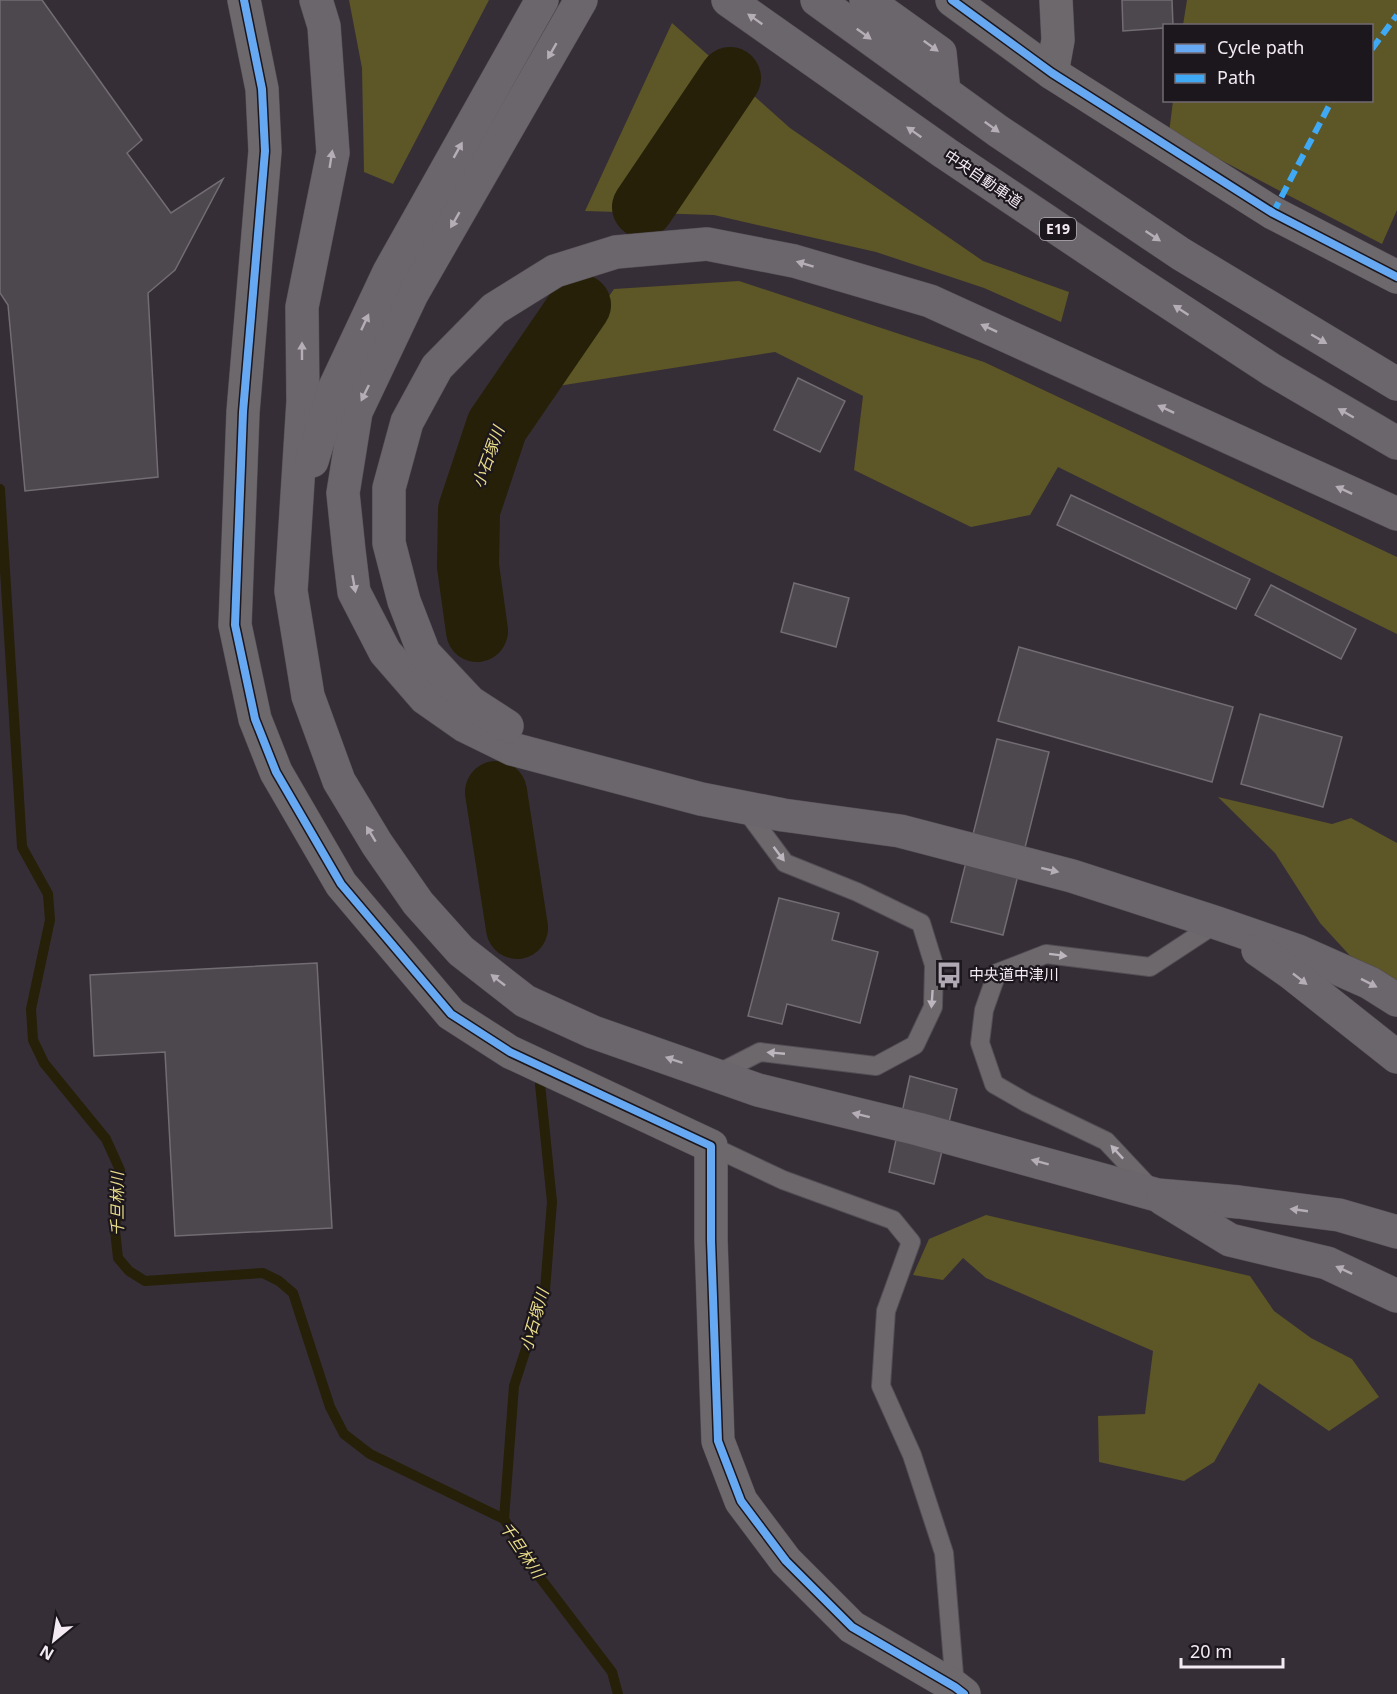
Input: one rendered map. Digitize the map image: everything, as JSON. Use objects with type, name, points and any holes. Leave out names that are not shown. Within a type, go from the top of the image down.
[{"type":"highway","points":[[316,0],[324,26],[333,153],[302,307],[303,401],[291,591],[308,696],[339,781],[377,844],[418,903],[461,951],[525,1001],[593,1032],[758,1090],[918,1129],[1157,1195],[1239,1202],[1339,1215],[1397,1232]]},
{"type":"highway","points":[[296,515],[334,389],[389,272],[542,0]]},
{"type":"highway","points":[[581,0],[412,294],[356,412],[343,493],[354,592],[385,652],[425,698],[465,726],[512,750],[701,800],[900,831],[1072,876],[1298,951],[1370,983],[1397,1000]]},
{"type":"highway","name":"中央自動車道","points":[[728,0],[945,153],[1133,279],[1272,370],[1397,442]]},
{"type":"highway","points":[[817,0],[998,131],[1180,254],[1397,384]]},
{"type":"highway","points":[[866,0],[940,53],[944,92]]},
{"type":"highway","points":[[571,766],[470,702],[424,653],[404,600],[389,543],[389,488],[407,422],[437,367],[494,309],[555,271],[616,252],[707,244],[794,261],[930,301],[1397,514]]},
{"type":"highway","points":[[1217,923],[1291,973],[1397,1057]]},
{"type":"highway","points":[[1157,1195],[1230,1240],[1327,1263],[1397,1296]]},
{"type":"street","points":[[244,0],[262,88],[265,151],[243,412],[235,625],[255,719],[276,772],[341,884],[451,1014],[510,1052],[711,1146],[717,1441],[741,1501],[786,1561],[852,1627],[959,1690]]},
{"type":"street","points":[[952,0],[1052,73],[1273,213],[1397,277]]},
{"type":"street","points":[[1052,73],[1058,40],[1056,0]]},
{"type":"lane","points":[[715,1075],[760,1052],[876,1066],[915,1045],[933,1006],[934,965],[921,923],[857,892],[785,863],[744,807]]},
{"type":"lane","points":[[1157,1195],[1106,1142],[994,1084],[981,1042],[984,1010],[997,973],[1046,954],[1150,967],[1217,923]]},
{"type":"lane","points":[[711,1146],[783,1180],[893,1220],[911,1242],[886,1311],[881,1386],[912,1455],[944,1553],[959,1690]]},
{"type":"shaded area","points":[[349,0],[489,0],[393,184],[364,172],[362,68]]},
{"type":"shaded area","points":[[1187,0],[1397,0],[1397,210],[1382,244],[1169,133],[1173,102],[1373,102],[1373,24],[1183,24]]},
{"type":"shaded area","points":[[672,23],[790,128],[983,261],[1069,292],[1061,322],[984,288],[876,252],[714,215],[585,211]]},
{"type":"shaded area","points":[[739,281],[984,362],[1397,557],[1397,634],[1058,467],[1030,515],[971,527],[854,470],[863,396],[775,352],[545,388],[614,289]]},
{"type":"shaded area","points":[[1218,797],[1332,824],[1351,818],[1397,843],[1397,986],[1354,960],[1320,923],[1275,853]]},
{"type":"shaded area","points":[[986,1215],[1250,1276],[1274,1311],[1311,1338],[1352,1359],[1379,1397],[1329,1431],[1259,1383],[1214,1462],[1184,1481],[1099,1462],[1098,1416],[1145,1414],[1153,1351],[986,1278],[963,1258],[943,1280],[913,1275],[929,1239]]},
{"type":"building","points":[[0,0],[42,0],[142,140],[127,153],[171,213],[223,179],[175,270],[148,293],[158,477],[25,491],[8,305],[0,293]]},
{"type":"building","points":[[1122,0],[1172,0],[1173,24],[1163,24],[1163,28],[1123,31]]},
{"type":"building","points":[[798,378],[845,401],[820,452],[774,430]]},
{"type":"building","points":[[1071,495],[1250,579],[1236,609],[1057,525]]},
{"type":"building","points":[[794,583],[849,598],[836,647],[781,632]]},
{"type":"building","points":[[1271,585],[1356,629],[1341,659],[1255,615]]},
{"type":"building","points":[[1019,647],[1233,707],[1212,782],[998,721]]},
{"type":"building","points":[[1260,714],[1342,737],[1323,807],[1241,784]]},
{"type":"building","points":[[997,739],[1049,752],[1003,935],[951,922]]},
{"type":"building","points":[[779,898],[839,913],[832,940],[878,952],[860,1023],[787,1004],[782,1024],[748,1016]]},
{"type":"building","points":[[317,963],[332,1228],[175,1236],[165,1052],[94,1056],[90,975]]},
{"type":"building","points":[[910,1076],[957,1089],[934,1184],[889,1172]]},
{"type":"waterway","name":"小石塚川","points":[[643,207],[730,78]]},
{"type":"waterway","name":"小石塚川","points":[[477,631],[468,566],[469,510],[497,426],[580,305]]},
{"type":"waterway","name":"千旦林川","points":[[0,489],[22,847],[48,894],[50,920],[31,1009],[33,1040],[44,1063],[106,1139],[120,1170],[115,1230],[118,1258],[129,1271],[145,1281],[263,1273],[279,1281],[293,1293],[330,1407],[344,1434],[370,1454],[504,1519],[538,1575],[612,1672],[618,1694]]},
{"type":"waterway","name":"小石塚川","points":[[496,792],[517,928]]},
{"type":"waterway","name":"小石塚川","points":[[504,1519],[514,1386],[545,1290],[552,1202],[540,1084]]},
{"type":"marked path","points":[[1373,48],[1397,15]]},
{"type":"marked path","points":[[1273,213],[1331,102]]},
{"type":"cycle path","points":[[244,0],[262,89],[265,151],[243,412],[235,625],[255,719],[276,772],[341,884],[451,1014],[510,1052],[711,1146],[711,1240],[718,1441],[741,1501],[786,1561],[852,1627],[964,1694]]},
{"type":"cycle path","points":[[952,0],[1052,73],[1273,213],[1397,277]]},
{"type":"place","name":"中央道中津川","points":[[949,975]]}]
